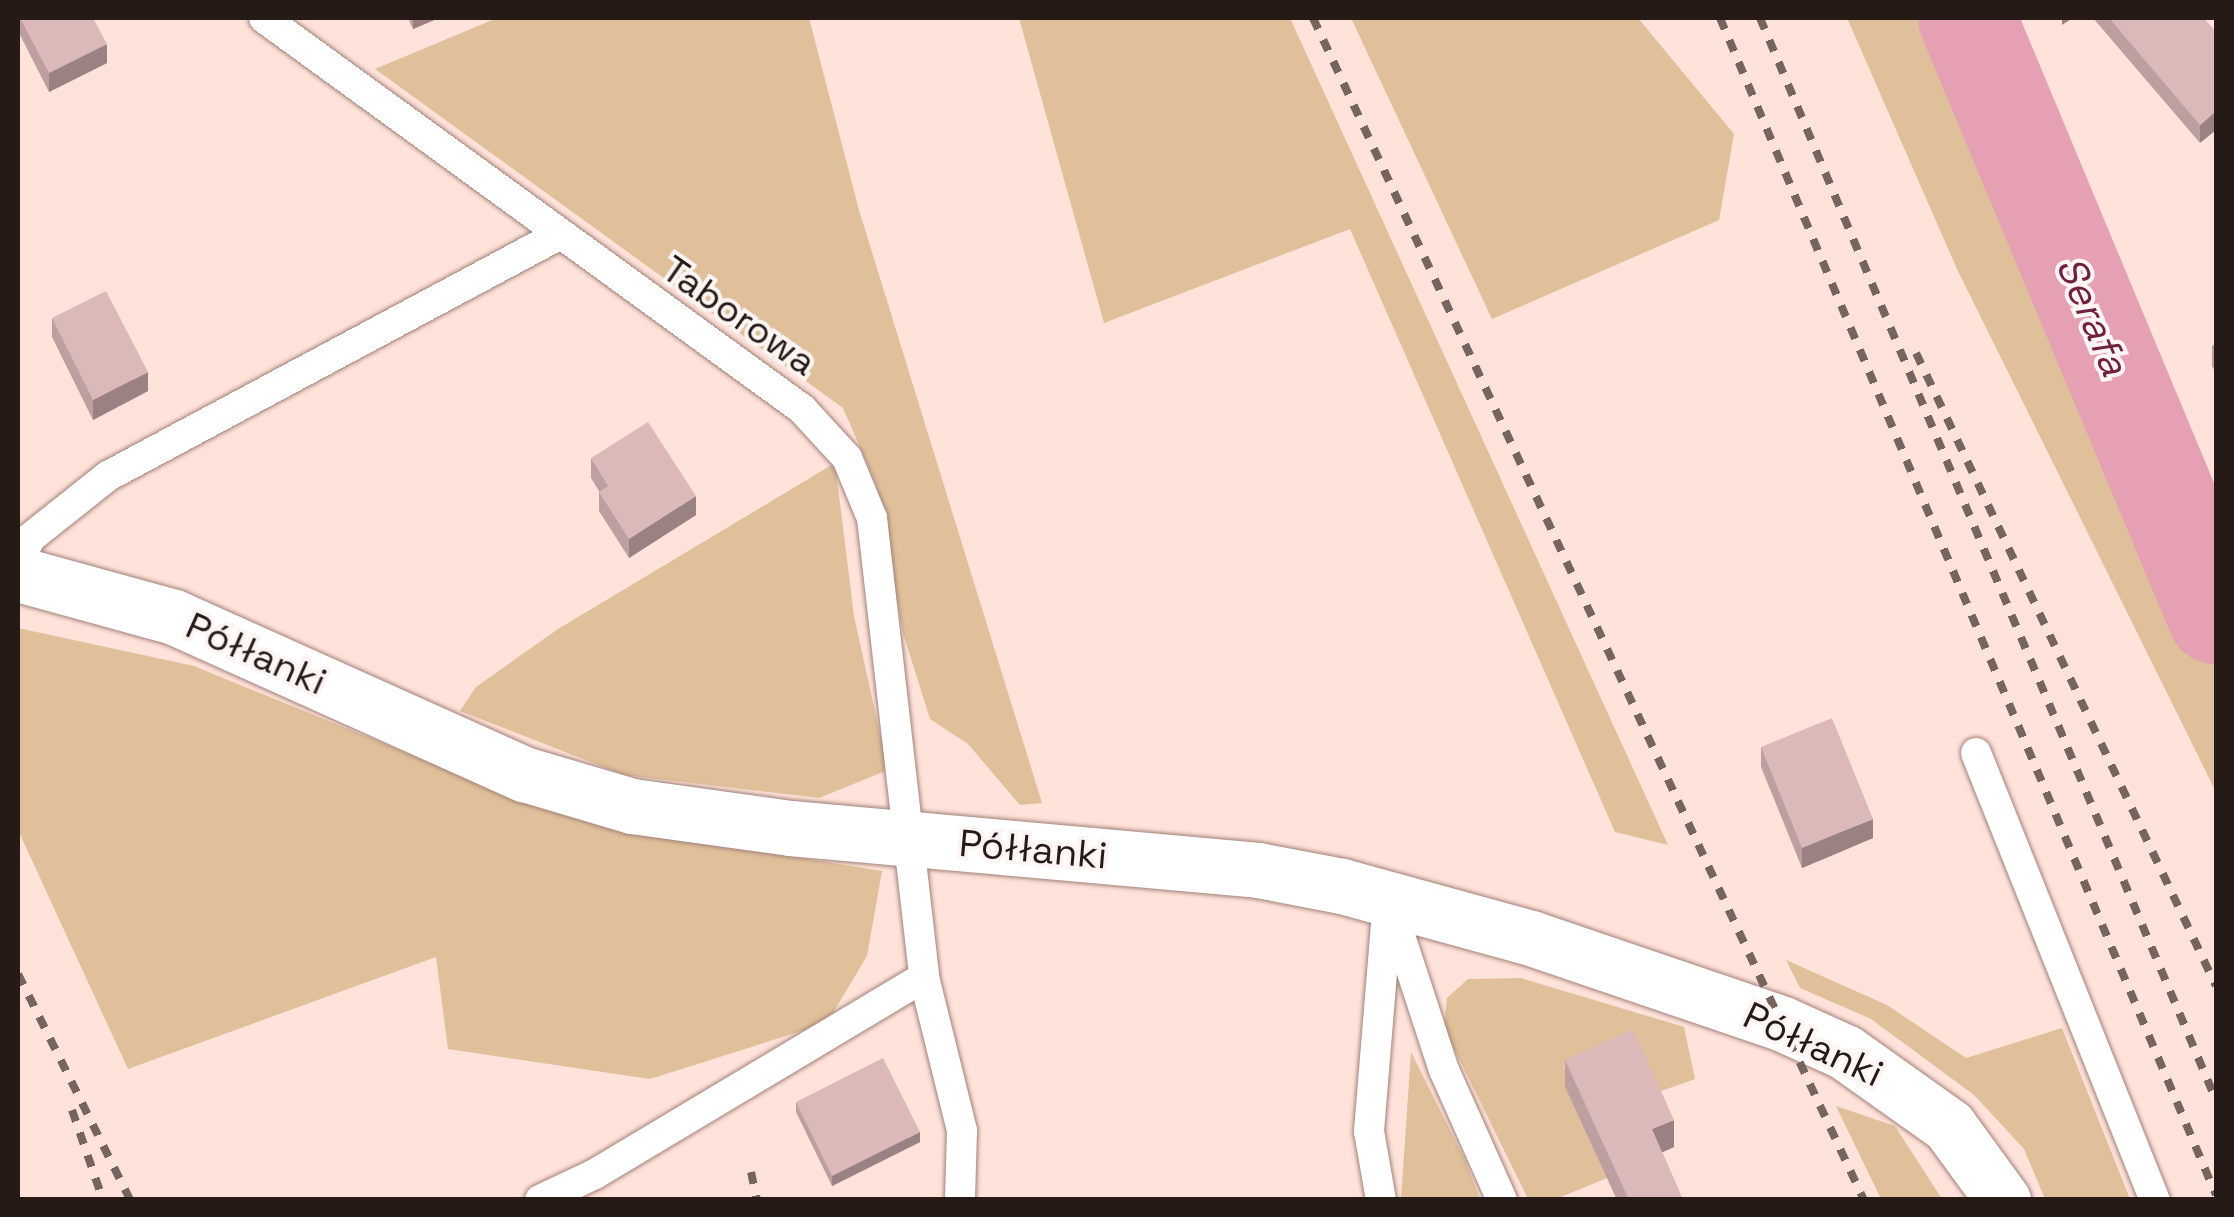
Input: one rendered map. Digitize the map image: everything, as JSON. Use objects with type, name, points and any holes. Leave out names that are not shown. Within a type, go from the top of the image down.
[{"type":"street","name":"Półłanki","points":[[18,574],[174,617],[576,791],[683,815],[907,840],[1258,870],[1388,898],[1547,944],[1814,1037],[1926,1106],[1972,1149],[2003,1200]]},
{"type":"lane","name":"Taborowa","points":[[264,18],[557,236],[802,409],[847,458],[872,518],[924,976],[962,1131],[962,1194]]},
{"type":"lane","points":[[18,563],[30,538],[108,476],[557,236]]},
{"type":"lane","points":[[1976,754],[2155,1200]]},
{"type":"lane","points":[[1381,1200],[1369,1131],[1388,898]]},
{"type":"lane","points":[[1388,898],[1444,1070],[1502,1200]]},
{"type":"lane","points":[[540,1200],[595,1174],[924,976]]},
{"type":"shaded area","points":[[497,18],[809,18],[859,210],[1042,803],[1020,805],[968,744],[930,719],[903,633],[877,486],[843,408],[375,69]]},
{"type":"shaded area","points":[[1019,18],[1290,18],[1668,845],[1615,832],[1350,229],[1104,323]]},
{"type":"shaded area","points":[[1351,18],[1638,18],[1734,134],[1719,220],[1492,319]]},
{"type":"shaded area","points":[[1847,18],[1992,18],[2216,513],[2216,792],[1957,269]]},
{"type":"shaded area","points":[[835,463],[854,616],[888,770],[819,798],[624,775],[460,711],[476,687],[558,629]]},
{"type":"shaded area","points":[[18,628],[194,666],[509,795],[672,837],[882,871],[867,956],[827,1023],[650,1079],[448,1049],[436,957],[128,1069],[18,830]]},
{"type":"shaded area","points":[[1786,960],[1887,1005],[1966,1058],[2062,1028],[2130,1199],[2045,1199],[2024,1149],[1974,1095],[1871,1019],[1800,988]]},
{"type":"shaded area","points":[[1521,978],[1684,1027],[1695,1079],[1650,1095],[1597,1052],[1564,1067],[1572,1084],[1566,1088],[1607,1178],[1556,1199],[1528,1199],[1444,1028],[1447,998],[1468,979]]},
{"type":"shaded area","points":[[1411,1052],[1465,1160],[1480,1199],[1401,1199]]},
{"type":"shaded area","points":[[1836,1106],[1895,1126],[1942,1199],[1881,1199]]},
{"type":"building","points":[[20,18],[93,18],[107,44],[49,73]]},
{"type":"building","points":[[2109,18],[2204,18],[2216,32],[2216,111],[2200,125]]},
{"type":"building","points":[[106,291],[148,372],[93,400],[52,318]]},
{"type":"building","points":[[648,422],[696,496],[629,539],[599,492],[608,486],[591,458]]},
{"type":"building","points":[[1832,718],[1873,819],[1802,848],[1761,747]]},
{"type":"building","points":[[1633,1029],[1674,1120],[1652,1129],[1683,1200],[1629,1200],[1565,1060]]},
{"type":"building","points":[[883,1058],[920,1132],[832,1176],[796,1102]]},
{"type":"waterway","name":"Serafa","points":[[1967,18],[2216,615]]},
{"type":"railway","points":[[1313,18],[1864,1200]]},
{"type":"railway","points":[[1720,18],[2216,1195]]},
{"type":"railway","points":[[1760,18],[2216,1100]]},
{"type":"railway","points":[[1916,353],[2216,986]]},
{"type":"railway","points":[[18,974],[130,1200]]},
{"type":"railway","points":[[72,1110],[103,1200]]},
{"type":"railway","points":[[751,1172],[757,1200]]}]
